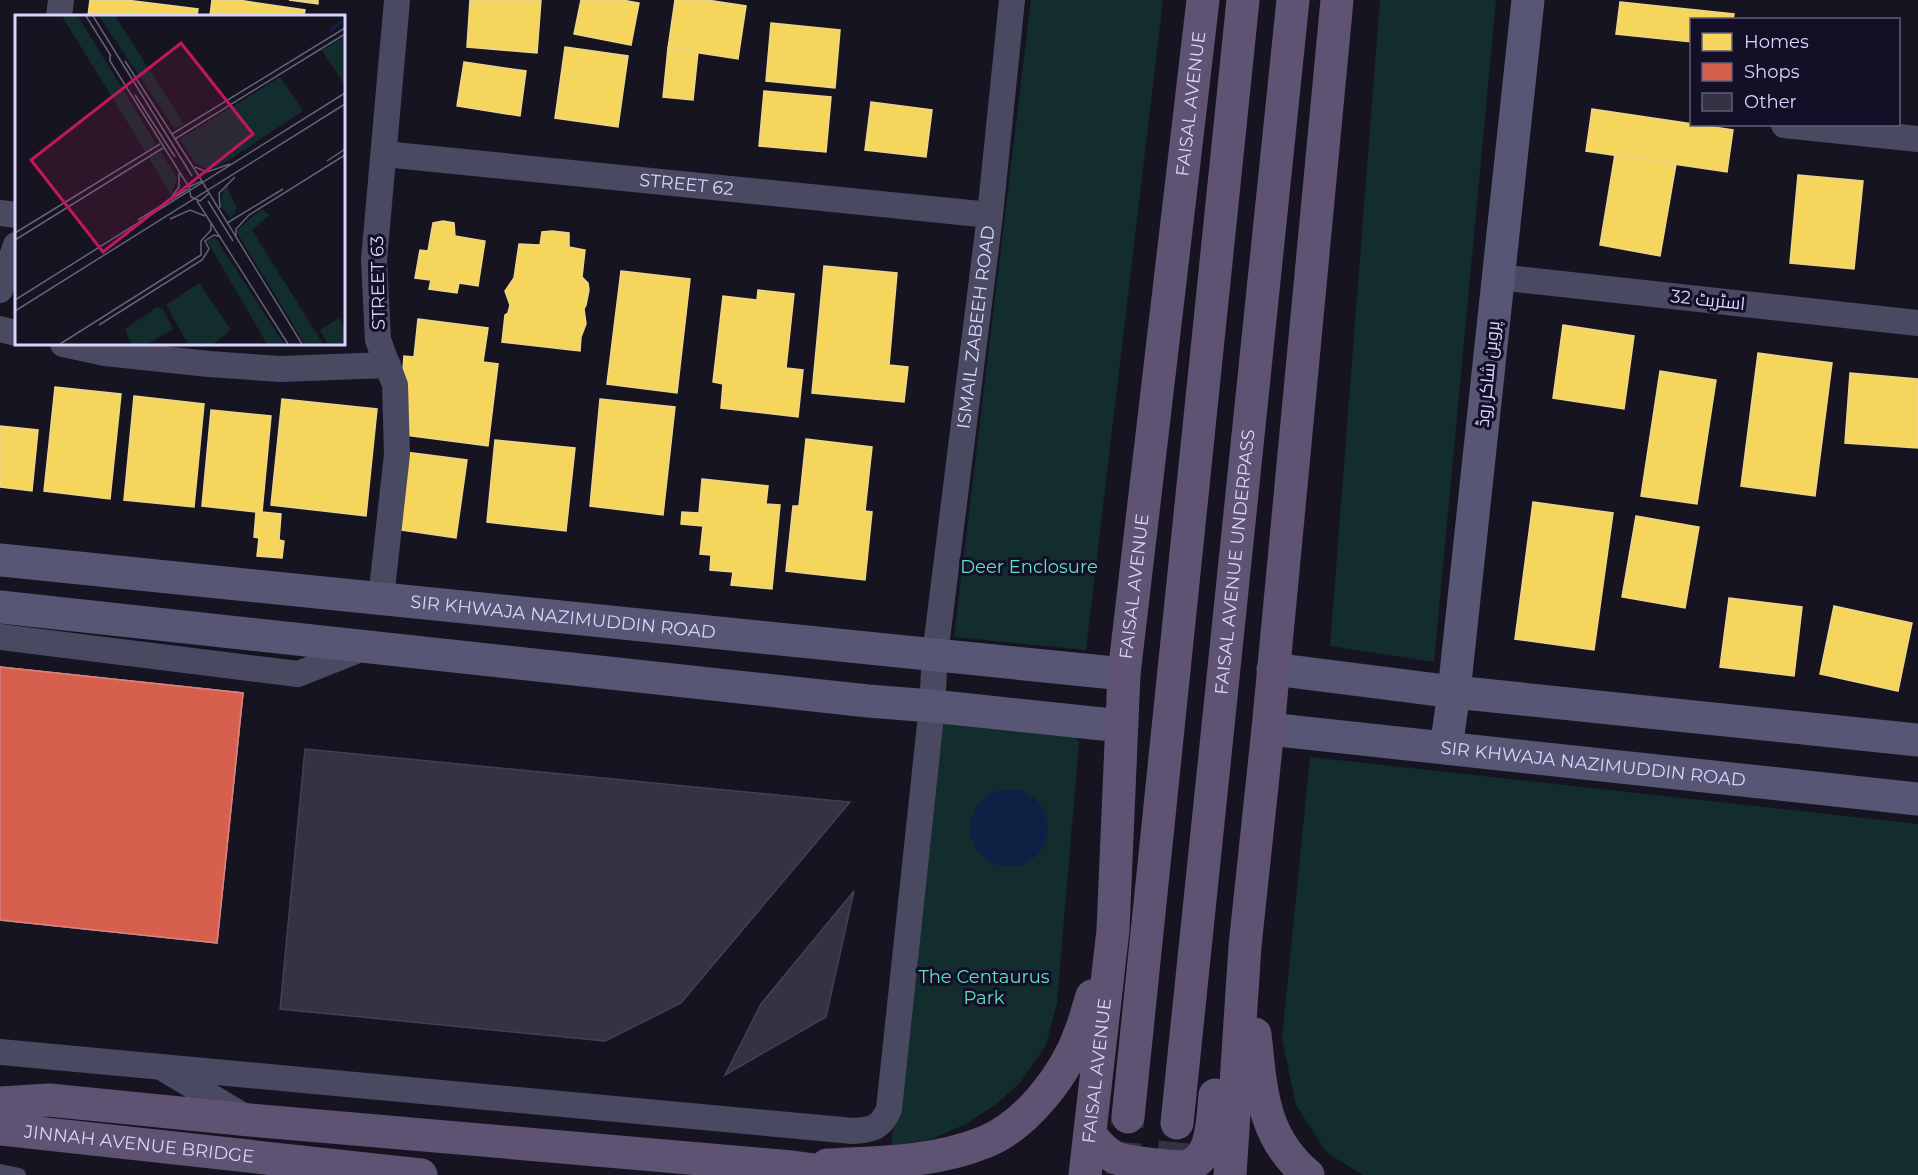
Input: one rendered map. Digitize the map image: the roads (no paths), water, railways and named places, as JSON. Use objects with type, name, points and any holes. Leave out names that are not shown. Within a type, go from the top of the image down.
[{"type":"main road","name":"FAISAL AVENUE","points":[[1085,1175],[1113,930],[1124,674],[1203,0]]},
{"type":"main road","points":[[1128,1117],[1243,0]]},
{"type":"main road","name":"FAISAL AVENUE UNDERPASS","points":[[1177,1123],[1293,0]]},
{"type":"main road","points":[[1230,1175],[1245,946],[1268,729],[1337,0]]},
{"type":"main road","name":"پروین شاکر روڈ","points":[[1446,748],[1454,692],[1528,0]]},
{"type":"main road","name":"SIR KHWAJA NAZIMUDDIN ROAD","points":[[0,560],[1124,674]]},
{"type":"main road","points":[[0,607],[868,701],[1121,726]]},
{"type":"main road","points":[[868,648],[868,701]]},
{"type":"main road","points":[[1273,669],[1454,692],[1918,740]]},
{"type":"main road","name":"SIR KHWAJA NAZIMUDDIN ROAD","points":[[1268,729],[1918,799]]},
{"type":"main road","points":[[792,1167],[875,1163],[937,1156],[986,1142],[1008,1130],[1035,1106],[1063,1069],[1081,1033],[1113,930]]},
{"type":"main road","points":[[1090,1135],[1100,1147],[1114,1157],[1133,1162],[1187,1167],[1201,1157],[1205,1152],[1211,1132],[1222,1038],[1245,946]]},
{"type":"main road","points":[[1245,946],[1260,1086],[1273,1133],[1286,1153],[1308,1175]]},
{"type":"main road","points":[[0,1103],[49,1100],[250,1120],[792,1167],[853,1175]]},
{"type":"main road","name":"JINNAH AVENUE BRIDGE","points":[[0,1129],[421,1175]]},
{"type":"street","points":[[59,15],[61,0]]},
{"type":"street","name":"STREET 63","points":[[381,598],[397,454],[394,386],[378,340],[374,260],[397,0]]},
{"type":"street","name":"ISMAIL ZABEEH ROAD","points":[[160,1067],[829,1129],[868,1131],[885,1118],[889,1109],[932,706],[935,655],[990,215],[1012,0]]},
{"type":"street","points":[[1802,126],[1918,139]]},
{"type":"street","name":"STREET 62","points":[[384,154],[990,215]]},
{"type":"street","points":[[0,213],[15,215]]},
{"type":"street","points":[[0,290],[15,248]]},
{"type":"street","name":"اسٹریٹ 32","points":[[1498,277],[1918,323]]},
{"type":"street","points":[[0,329],[15,333]]},
{"type":"street","points":[[68,345],[105,353],[280,369],[387,366]]},
{"type":"street","points":[[0,637],[298,674],[366,646]]},
{"type":"street","points":[[0,1052],[160,1067],[250,1120]]},
{"type":"lane","points":[[0,1171],[19,1175]]},
{"type":"water","points":[[1001,789],[1017,789],[1031,795],[1042,806],[1048,820],[1048,836],[1042,850],[1031,861],[1017,867],[1001,867],[987,861],[976,850],[970,836],[970,820],[976,806],[987,795]]},
{"type":"tunnel","points":[[1122,1175],[1128,1117]]},
{"type":"tunnel","points":[[1172,1175],[1177,1123]]},
{"type":"park label","name":"Deer Enclosure","points":[[1029,567]]},
{"type":"park label","name":"The Centaurus Park","points":[[984,987]]}]
